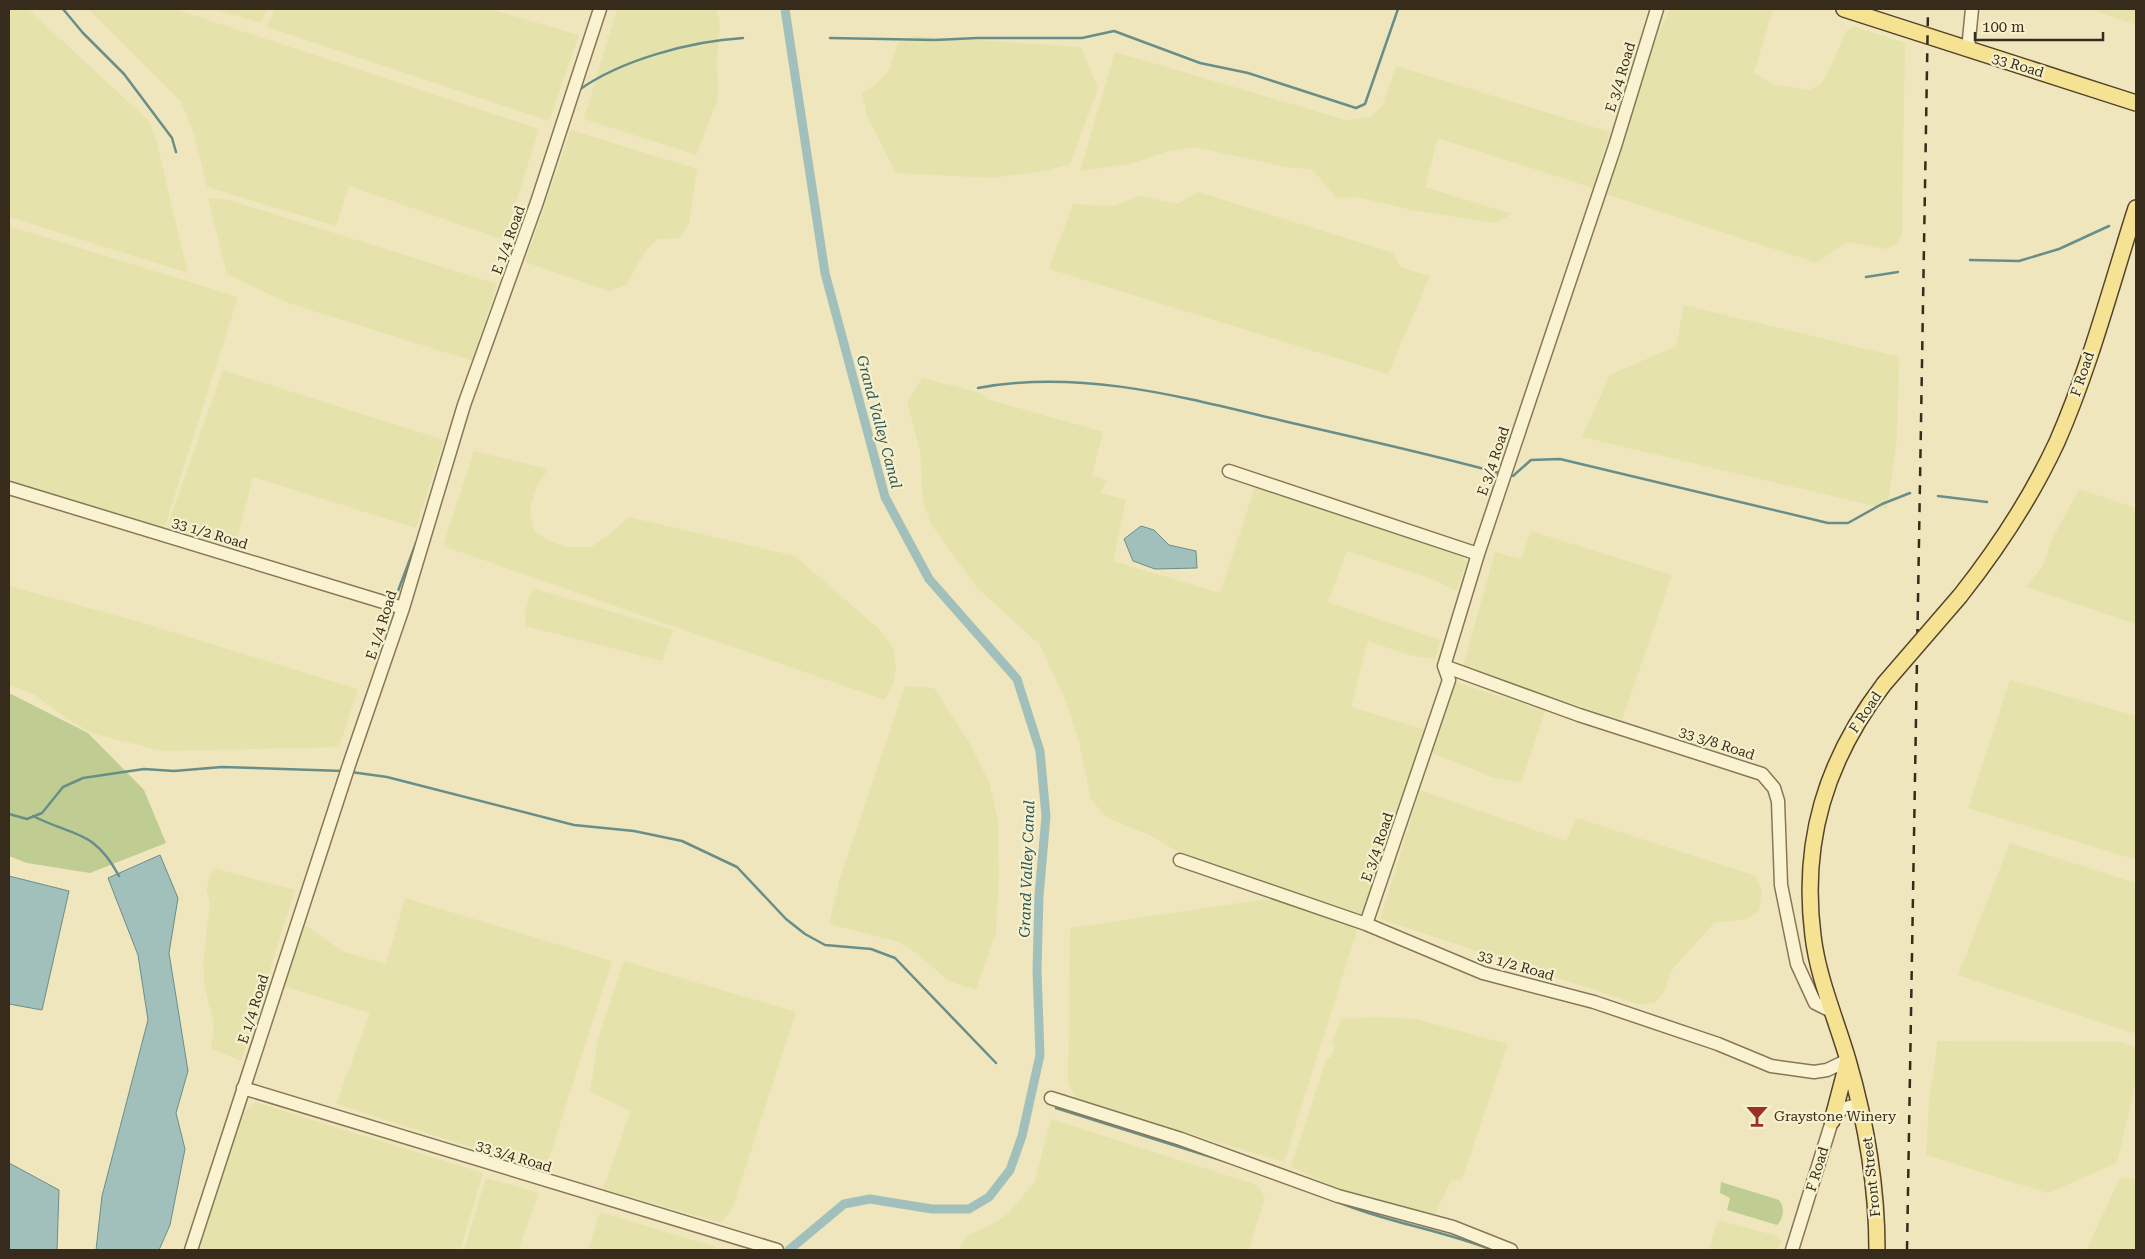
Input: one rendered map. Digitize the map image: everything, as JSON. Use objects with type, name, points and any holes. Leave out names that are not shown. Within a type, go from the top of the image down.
[{"type":"main road","name":"33 Road","points":[[1844,9],[2136,103]]},
{"type":"main road","name":"F Road","points":[[1860,1104],[1818,966],[1813,937],[1810,874],[1813,842],[1819,812],[1837,759],[1859,719],[1884,684],[1960,596],[2005,537],[2034,488],[2057,442],[2081,379],[2136,208]]},
{"type":"main road","points":[[1832,1121],[1848,1060]]},
{"type":"main road","name":"Front Street","points":[[1860,1104],[1873,1185],[1876,1250]]},
{"type":"street","name":"E 1/4 Road","points":[[191,1250],[403,608],[464,406],[537,202],[600,9]]},
{"type":"street","name":"E 3/4 Road","points":[[1366,924],[1448,680],[1444,666],[1478,554],[1609,164],[1657,9]]},
{"type":"street","points":[[1968,49],[1972,9]]},
{"type":"street","points":[[1229,470],[1478,554]]},
{"type":"street","name":"33 1/2 Road","points":[[9,488],[403,608]]},
{"type":"street","name":"33 3/8 Road","points":[[1444,666],[1579,715],[1762,774],[1774,788],[1778,801],[1781,885],[1796,964],[1815,1003],[1833,1012]]},
{"type":"street","name":"33 1/2 Road","points":[[1180,860],[1366,924],[1483,973],[1594,1002],[1718,1044],[1771,1066],[1814,1072],[1827,1070],[1848,1060]]},
{"type":"street","name":"33 3/4 Road","points":[[243,1088],[777,1250]]},
{"type":"street","points":[[1051,1098],[1181,1139],[1338,1196],[1453,1227],[1511,1250]]},
{"type":"street","points":[[1832,1121],[1842,1109],[1860,1104]]},
{"type":"street","name":"F Road","points":[[1792,1250],[1832,1121]]},
{"type":"shaded area","points":[[9,9],[28,9],[148,120],[156,140],[188,273],[9,217]]},
{"type":"shaded area","points":[[88,9],[175,9],[539,129],[504,240],[349,186],[336,226],[207,187],[194,134],[181,102]]},
{"type":"shaded area","points":[[213,9],[267,9],[261,23]]},
{"type":"shaded area","points":[[274,9],[490,9],[579,35],[549,121],[267,27]]},
{"type":"shaded area","points":[[617,9],[717,9],[720,24],[717,57],[718,99],[696,155],[584,119]]},
{"type":"shaded area","points":[[1670,9],[1773,9],[1754,73],[1773,84],[1809,90],[1821,84],[1847,30],[1856,27],[1905,43],[1902,231],[1898,244],[1885,249],[1846,242],[1817,263],[1606,194],[1655,41]]},
{"type":"shaded area","points":[[2089,9],[2136,9],[2136,25]]},
{"type":"shaded area","points":[[915,36],[1081,47],[1098,88],[1070,164],[1044,171],[992,178],[896,173],[868,118],[862,93],[877,83],[889,70],[898,43]]},
{"type":"shaded area","points":[[1115,52],[1346,120],[1370,117],[1382,106],[1396,66],[1610,132],[1593,188],[1438,138],[1425,187],[1512,214],[1495,223],[1411,210],[1357,197],[1336,198],[1312,169],[1290,168],[1194,147],[1166,152],[1130,164],[1080,171]]},
{"type":"shaded area","points":[[571,130],[697,169],[689,224],[679,238],[659,239],[647,249],[627,285],[609,291],[525,262]]},
{"type":"shaded area","points":[[1198,192],[1394,253],[1400,267],[1430,276],[1388,374],[1049,269],[1073,204],[1113,206],[1139,196],[1178,204]]},
{"type":"shaded area","points":[[208,198],[229,200],[497,284],[473,361],[288,303],[227,274]]},
{"type":"shaded area","points":[[9,226],[238,297],[164,529],[9,480]]},
{"type":"shaded area","points":[[1684,305],[1899,357],[1897,439],[1887,509],[1582,437],[1610,375],[1676,346]]},
{"type":"shaded area","points":[[223,370],[444,440],[416,528],[253,477],[235,547],[167,527]]},
{"type":"shaded area","points":[[922,378],[981,393],[990,400],[1103,432],[1092,475],[1106,480],[1101,493],[1126,500],[1113,561],[1220,593],[1256,484],[1457,553],[1467,562],[1456,591],[1432,579],[1347,551],[1328,602],[1441,640],[1435,659],[1409,655],[1368,641],[1351,707],[1424,729],[1365,915],[1182,854],[1149,835],[1108,818],[1091,800],[1079,742],[1067,704],[1040,645],[977,588],[931,524],[923,502],[920,451],[907,402]]},
{"type":"shaded area","points":[[474,451],[548,469],[536,488],[530,509],[534,530],[547,540],[566,547],[591,547],[610,534],[629,517],[795,556],[879,629],[893,648],[896,666],[894,681],[885,700],[443,546]]},
{"type":"shaded area","points":[[2079,489],[2136,508],[2136,624],[2026,587],[2043,565],[2052,539]]},
{"type":"shaded area","points":[[1531,531],[1672,575],[1622,720],[1501,681],[1463,666],[1495,552],[1521,559]]},
{"type":"shaded area","points":[[9,586],[140,622],[358,689],[339,747],[162,751],[94,734],[67,719],[34,694],[9,685]]},
{"type":"shaded area","points":[[533,588],[673,630],[662,661],[526,626],[525,611]]},
{"type":"shaded area","points":[[2010,680],[2136,716],[2136,860],[1968,808]]},
{"type":"shaded area","points":[[1456,682],[1545,711],[1521,783],[1492,777],[1432,753]]},
{"type":"shaded area","points":[[905,686],[934,688],[969,742],[989,782],[998,820],[999,876],[996,932],[976,990],[949,981],[911,949],[896,941],[829,924],[839,881]]},
{"type":"shaded area","points":[[1420,790],[1566,841],[1577,818],[1756,876],[1762,892],[1759,911],[1747,919],[1714,923],[1671,971],[1665,991],[1655,1003],[1640,1005],[1380,919]]},
{"type":"shaded area","points":[[2010,843],[2136,883],[2136,1034],[1958,975]]},
{"type":"shaded area","points":[[213,868],[295,890],[241,1061],[211,1048],[214,1025],[205,988],[203,964],[210,902],[206,890]]},
{"type":"shaded area","points":[[405,898],[612,961],[545,1171],[336,1104],[370,1013],[283,986],[305,925],[342,951],[386,964]]},
{"type":"shaded area","points":[[1279,899],[1358,927],[1284,1162],[1076,1100],[1068,1082],[1070,928],[1260,900]]},
{"type":"shaded area","points":[[624,961],[796,1012],[732,1209],[721,1223],[603,1189],[631,1111],[590,1092],[598,1039]]},
{"type":"shaded area","points":[[1376,1017],[1415,1019],[1508,1044],[1462,1179],[1451,1181],[1433,1218],[1343,1191],[1291,1167],[1326,1060],[1331,1057],[1335,1045],[1332,1042],[1341,1019]]},
{"type":"shaded area","points":[[1938,1041],[2121,1042],[2136,1047],[2136,1082],[2117,1163],[2048,1193],[1926,1155],[1929,1099]]},
{"type":"shaded area","points":[[255,1102],[483,1173],[460,1250],[194,1250],[241,1116]]},
{"type":"shaded area","points":[[1051,1119],[1257,1185],[1265,1197],[1249,1250],[959,1250],[963,1241],[970,1234],[991,1225],[1009,1213],[1035,1181]]},
{"type":"shaded area","points":[[486,1178],[539,1193],[518,1250],[464,1250]]},
{"type":"shaded area","points":[[2120,1178],[2136,1179],[2136,1250],[2086,1250]]},
{"type":"shaded area","points":[[600,1212],[716,1247],[713,1250],[588,1250]]},
{"type":"shaded area","points":[[1720,1221],[1778,1236],[1781,1242],[1777,1250],[1709,1250],[1716,1225]]},
{"type":"green space","points":[[9,693],[88,733],[144,790],[166,843],[90,873],[27,863],[9,856]]},
{"type":"green space","points":[[1721,1182],[1779,1200],[1783,1209],[1782,1216],[1777,1225],[1727,1210],[1730,1198],[1720,1193]]},
{"type":"water","points":[[1141,526],[1154,530],[1169,545],[1196,551],[1197,568],[1155,569],[1133,561],[1124,539]]},
{"type":"water","points":[[160,855],[178,898],[169,953],[188,1071],[176,1113],[185,1149],[170,1225],[159,1250],[96,1250],[102,1196],[148,1020],[138,955],[108,878]]},
{"type":"water","points":[[9,876],[69,891],[42,1010],[9,1004]]},
{"type":"water","points":[[9,1163],[59,1190],[57,1250],[9,1250]]},
{"type":"waterway","points":[[63,9],[83,33],[124,74],[172,138],[176,152]]},
{"type":"waterway","name":"Grand Valley Canal","points":[[785,9],[825,273],[885,497],[929,579],[1017,679],[1040,751],[1046,816],[1039,896],[1037,970],[1040,1055],[1022,1136],[1010,1170],[989,1197],[969,1209],[932,1209],[870,1199],[844,1204],[789,1250]]},
{"type":"waterway","points":[[830,38],[935,40],[1082,38],[1114,31],[1200,63],[1248,73],[1356,108],[1365,104],[1398,9]]},
{"type":"waterway","points":[[579,90],[615,70],[657,54],[701,43],[743,38]]},
{"type":"waterway","points":[[1970,260],[2019,261],[2059,249],[2109,226]]},
{"type":"waterway","points":[[1866,277],[1898,272]]},
{"type":"waterway","points":[[978,388],[1017,383],[1057,382],[1097,384],[1136,389],[1215,405],[1499,473]]},
{"type":"waterway","points":[[1513,476],[1531,460],[1560,459],[1828,523],[1848,523],[1882,504],[1910,493]]},
{"type":"waterway","points":[[1938,496],[1987,502]]},
{"type":"waterway","points":[[398,591],[416,543]]},
{"type":"waterway","points":[[9,814],[27,819],[42,813],[63,787],[83,778],[144,769],[174,771],[222,767],[343,771]]},
{"type":"waterway","points":[[351,772],[387,777],[574,825],[634,831],[682,841],[737,867],[786,919],[805,934],[825,945],[871,949],[895,958],[996,1063]]},
{"type":"waterway","points":[[33,816],[92,842],[110,861],[119,876]]},
{"type":"waterway","points":[[1056,1108],[1227,1162]]},
{"type":"waterway","points":[[1338,1202],[1376,1216],[1454,1237],[1492,1250]]},
{"type":"railway","points":[[1907,1250],[1928,9]]},
{"type":"place","name":"Graystone Winery","points":[[1757,1116]]}]
